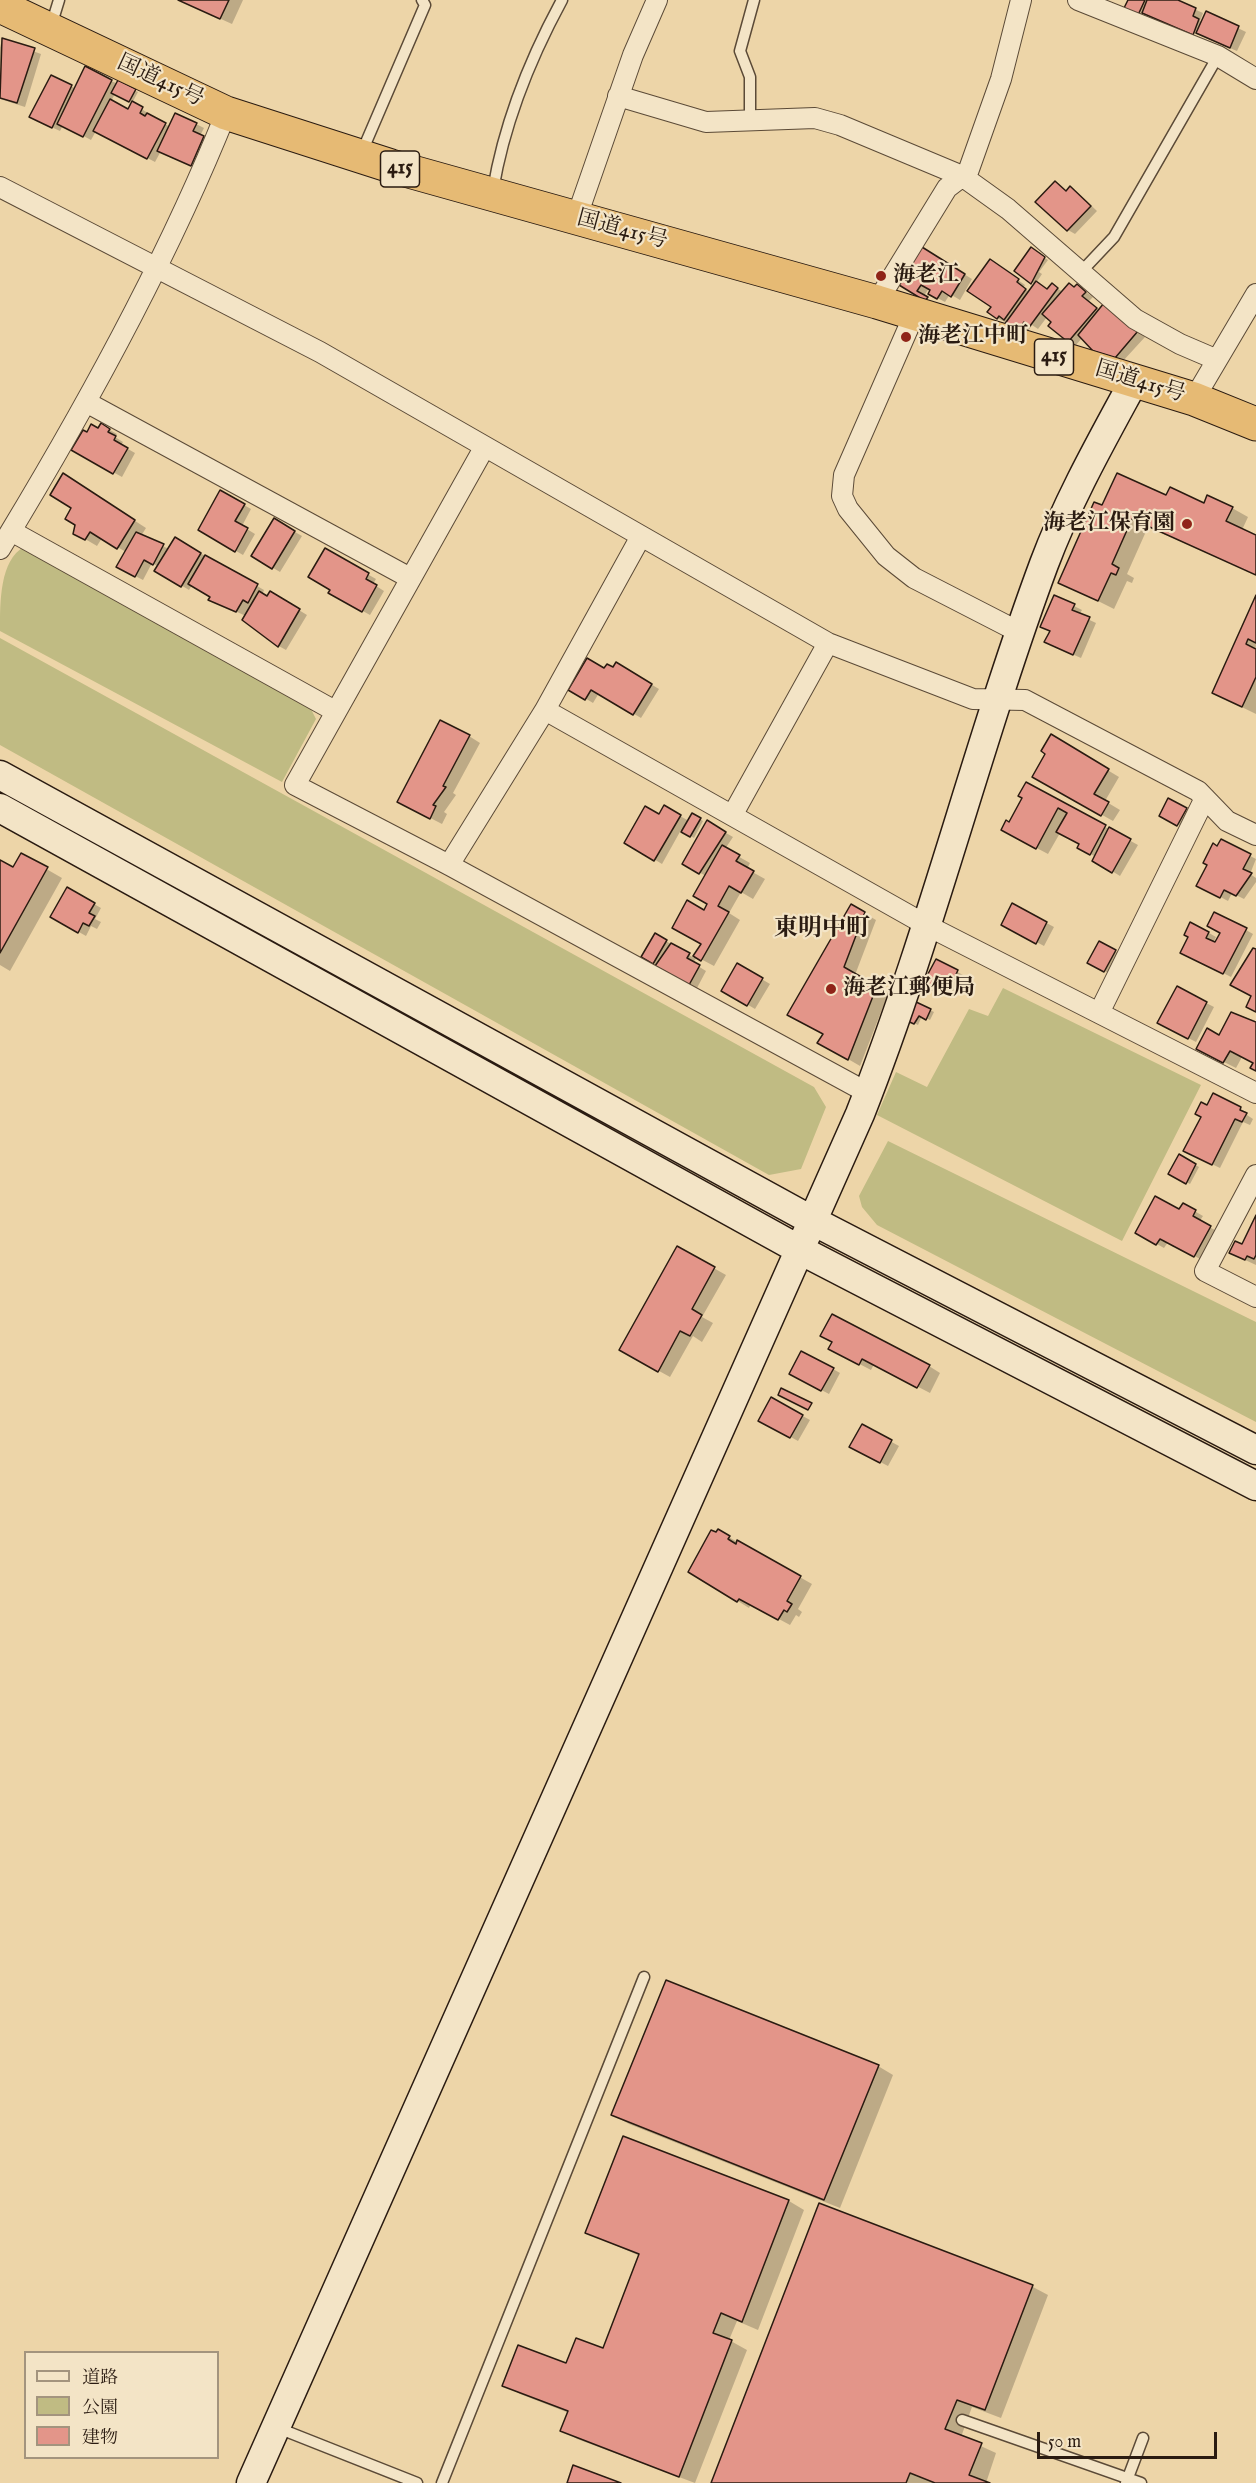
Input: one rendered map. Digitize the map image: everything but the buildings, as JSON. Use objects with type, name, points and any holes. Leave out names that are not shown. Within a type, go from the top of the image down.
[{"type":"highway","name":"国道415号","points":[[0,6],[54,15],[226,113],[493,195],[877,302],[1194,399],[1256,424]]},
{"type":"street","points":[[576,219],[618,96],[657,0]]},
{"type":"street","points":[[877,302],[947,188],[968,172],[1001,79],[1021,0]]},
{"type":"street","points":[[1078,0],[1218,56],[1256,79]]},
{"type":"street","points":[[618,96],[706,122],[815,118],[840,125],[962,176],[1008,209],[1135,319],[1215,359]]},
{"type":"street","points":[[0,549],[86,402],[200,180],[226,113]]},
{"type":"street","points":[[0,187],[161,255],[484,448],[828,643],[973,699],[1025,700],[1198,791],[1227,821],[1256,835]]},
{"type":"street","points":[[1194,399],[1215,359],[1256,294]]},
{"type":"street","points":[[915,315],[844,475],[842,496],[848,509],[886,556],[914,578],[1021,633]]},
{"type":"street","points":[[251,2483],[868,1093],[928,926],[999,699],[1045,562],[1079,486],[1134,381]]},
{"type":"street","points":[[86,402],[410,578]]},
{"type":"street","points":[[484,448],[295,785],[449,865],[868,1093]]},
{"type":"street","points":[[11,531],[335,711]]},
{"type":"street","points":[[449,865],[545,710],[640,538]]},
{"type":"street","points":[[733,814],[828,643]]},
{"type":"street","points":[[545,710],[928,926],[1256,1093]]},
{"type":"street","points":[[0,775],[813,1221],[1256,1450]]},
{"type":"street","points":[[1099,1013],[1205,798]]},
{"type":"street","points":[[0,808],[800,1250],[1256,1485]]},
{"type":"street","points":[[1256,1175],[1205,1271],[1256,1297]]},
{"type":"lane","points":[[360,156],[425,4],[422,0]]},
{"type":"lane","points":[[493,195],[500,150],[540,40],[562,0]]},
{"type":"lane","points":[[750,120],[750,77],[740,51],[754,0]]},
{"type":"lane","points":[[1080,273],[1114,237],[1218,56]]},
{"type":"lane","points":[[442,2483],[644,1977]]},
{"type":"lane","points":[[962,2420],[1127,2481],[1140,2483]]},
{"type":"lane","points":[[276,2427],[417,2483]]},
{"type":"lane","points":[[1127,2481],[1143,2438]]},
{"type":"green space","points":[[24,547],[311,709],[316,719],[282,782],[0,631],[1,595],[6,571],[16,553]]},
{"type":"green space","points":[[0,638],[814,1087],[826,1107],[801,1169],[769,1175],[0,745]]},
{"type":"green space","points":[[1003,988],[1201,1085],[1122,1241],[877,1115],[896,1072],[927,1087],[969,1009],[988,1016]]},
{"type":"green space","points":[[888,1141],[1256,1322],[1256,1422],[877,1225],[862,1207],[859,1196]]},
{"type":"place","name":"海老江","points":[[881,276]]},
{"type":"place","name":"海老江中町","points":[[906,337]]},
{"type":"place","name":"海老江保育園","points":[[1187,524]]},
{"type":"place","name":"海老江郵便局","points":[[831,989]]},
{"type":"district","name":"東明中町","points":[[822,930]]}]
